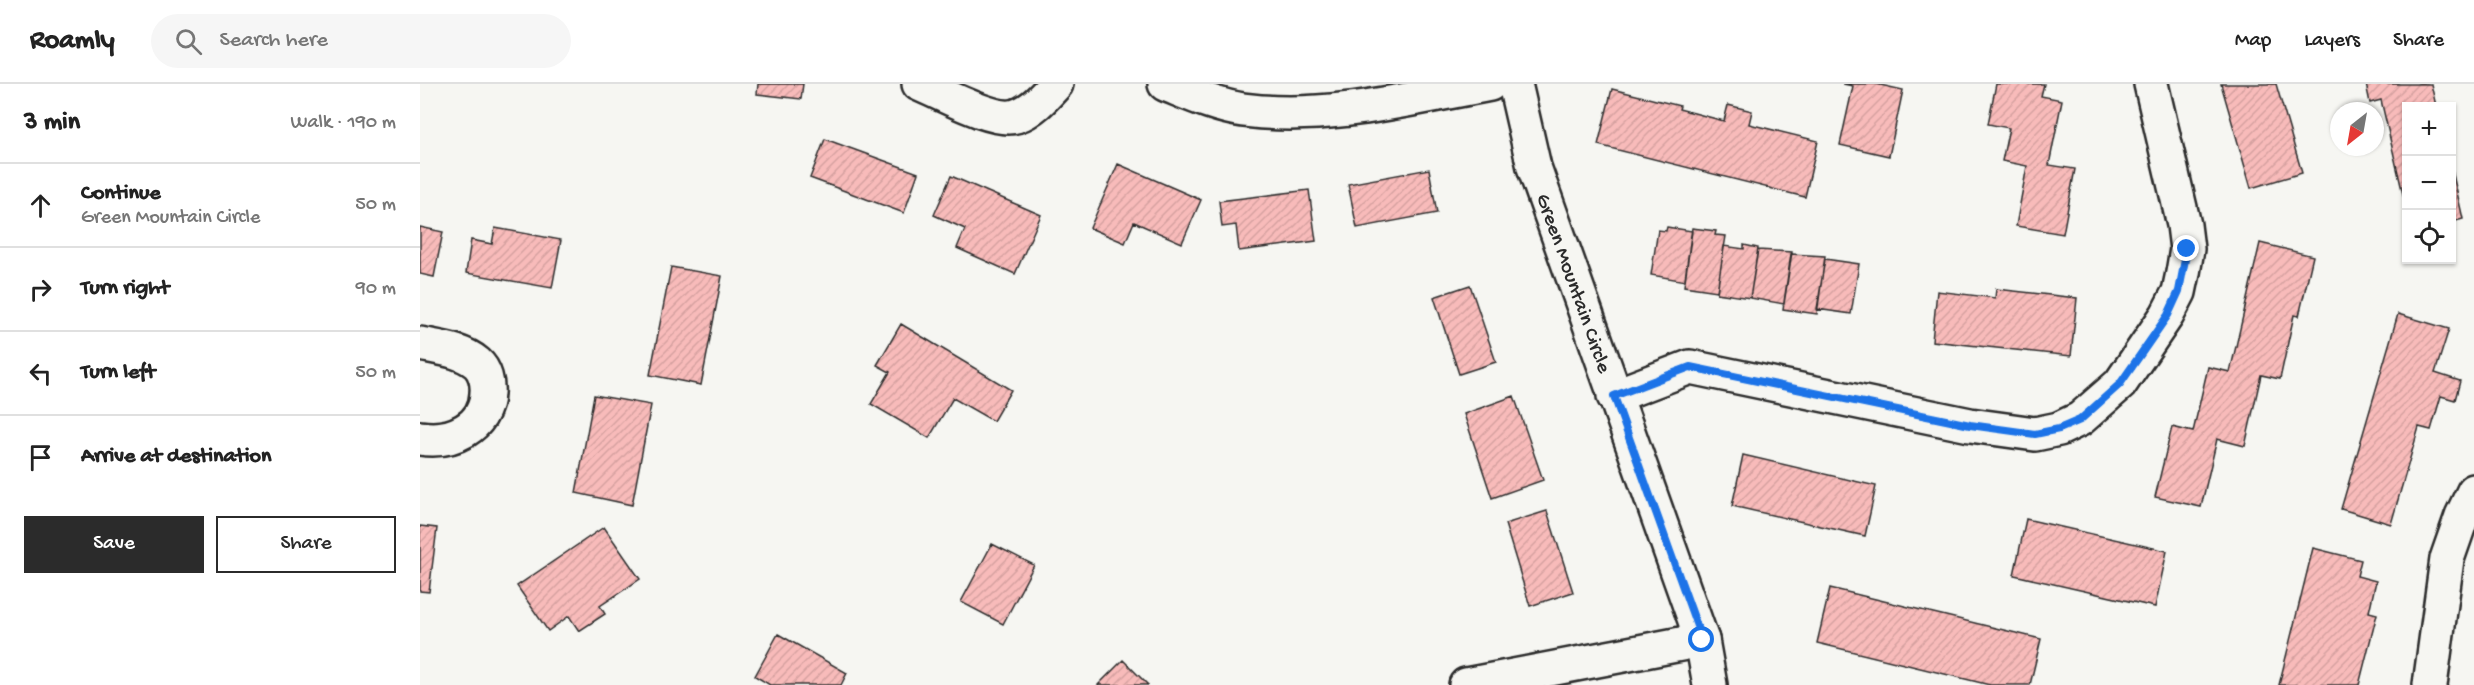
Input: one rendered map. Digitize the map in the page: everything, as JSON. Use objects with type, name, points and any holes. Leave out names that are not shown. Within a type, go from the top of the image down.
[{"type":"street","points":[[920,84],[992,115],[1015,117],[1038,103],[1056,84]]},
{"type":"street","points":[[1165,84],[1201,99],[1243,110],[1299,113],[1347,110],[1490,84]]},
{"type":"street","name":"Green Mountain Circle","points":[[1515,84],[1534,166],[1702,640],[1710,685]]},
{"type":"street","points":[[1614,396],[1690,367],[1970,425],[2035,434],[2059,429],[2080,420],[2120,384],[2168,315],[2184,273],[2187,249],[2184,225],[2151,84]]},
{"type":"street","points":[[420,344],[459,352],[478,364],[488,383],[487,404],[479,418],[466,430],[436,440],[420,438]]},
{"type":"street","points":[[2430,685],[2447,559],[2462,516],[2474,491]]},
{"type":"street","points":[[1466,685],[1702,640]]},
{"type":"building","points":[[758,84],[803,84],[801,99],[757,94]]},
{"type":"building","points":[[1843,84],[1876,84],[1903,90],[1889,156],[1840,145],[1853,86]]},
{"type":"building","points":[[1996,84],[2044,84],[2041,96],[2062,100],[2049,165],[2075,169],[2063,234],[2016,226],[2027,166],[2002,161],[2009,128],[1988,124]]},
{"type":"building","points":[[2221,84],[2276,84],[2302,173],[2251,188]]},
{"type":"building","points":[[2366,84],[2431,84],[2435,102],[2402,102],[2402,190],[2384,113],[2384,102],[2381,100],[2370,102]]},
{"type":"building","points":[[1612,89],[1680,106],[1679,109],[1724,121],[1728,105],[1752,111],[1749,124],[1818,141],[1805,197],[1598,145]]},
{"type":"building","points":[[825,139],[918,173],[904,213],[810,178]]},
{"type":"building","points":[[1118,164],[1201,200],[1182,243],[1134,222],[1125,243],[1090,228]]},
{"type":"building","points":[[1429,169],[1437,213],[1357,228],[1348,184]]},
{"type":"building","points":[[951,176],[1041,215],[1015,274],[957,248],[965,229],[934,215]]},
{"type":"building","points":[[2456,188],[2463,219],[2456,221]]},
{"type":"building","points":[[1309,190],[1316,241],[1239,251],[1236,225],[1222,227],[1219,201]]},
{"type":"building","points":[[420,227],[443,232],[434,277],[420,274]]},
{"type":"building","points":[[1667,227],[1692,231],[1685,281],[1651,275],[1658,230],[1666,231]]},
{"type":"building","points":[[495,228],[561,240],[552,288],[466,273],[471,240],[492,244]]},
{"type":"building","points":[[1692,228],[1716,231],[1715,235],[1726,236],[1717,291],[1684,286]]},
{"type":"building","points":[[2260,243],[2313,256],[2299,316],[2294,315],[2280,379],[2261,375],[2245,446],[2217,439],[2201,507],[2155,497],[2172,427],[2193,432],[2208,367],[2230,372]]},
{"type":"building","points":[[1744,245],[1758,248],[1750,298],[1717,293],[1724,246],[1744,249]]},
{"type":"building","points":[[1758,250],[1792,252],[1784,304],[1750,298]]},
{"type":"building","points":[[1791,254],[1825,256],[1817,314],[1783,309]]},
{"type":"building","points":[[1825,259],[1859,264],[1851,314],[1817,309]]},
{"type":"building","points":[[671,267],[722,276],[701,385],[650,375]]},
{"type":"building","points":[[1470,285],[1496,362],[1459,374],[1434,297]]},
{"type":"building","points":[[1996,289],[2077,298],[2071,356],[1932,341],[1937,291],[1995,298]]},
{"type":"building","points":[[2398,314],[2449,329],[2435,373],[2460,381],[2455,400],[2441,396],[2431,430],[2419,427],[2391,524],[2341,509]]},
{"type":"building","points":[[901,324],[1011,390],[993,421],[953,398],[929,438],[871,404],[890,372],[877,365]]},
{"type":"building","points":[[594,395],[651,405],[632,505],[576,493]]},
{"type":"building","points":[[1514,396],[1543,480],[1492,498],[1464,414]]},
{"type":"building","points":[[1743,455],[1876,486],[1865,536],[1732,506]]},
{"type":"building","points":[[1547,511],[1573,592],[1530,606],[1505,524]]},
{"type":"building","points":[[2026,519],[2167,551],[2155,607],[2014,575]]},
{"type":"building","points":[[420,526],[437,528],[429,592],[420,591]]},
{"type":"building","points":[[604,527],[640,579],[600,606],[605,614],[579,631],[569,616],[548,631],[517,586]]},
{"type":"building","points":[[992,544],[1034,565],[1003,624],[961,602]]},
{"type":"building","points":[[2313,548],[2361,560],[2357,576],[2376,581],[2369,612],[2377,614],[2359,685],[2279,685]]},
{"type":"building","points":[[1830,588],[2041,639],[2030,685],[1990,685],[1817,643]]},
{"type":"building","points":[[778,634],[847,673],[841,685],[770,685],[755,676]]},
{"type":"building","points":[[1123,660],[1148,685],[1098,685]]},
{"type":"route","points":[[1702,640],[1614,396],[1690,367],[1970,425],[2035,434],[2059,429],[2080,420],[2120,384],[2168,315],[2179,291],[2187,249]]}]
